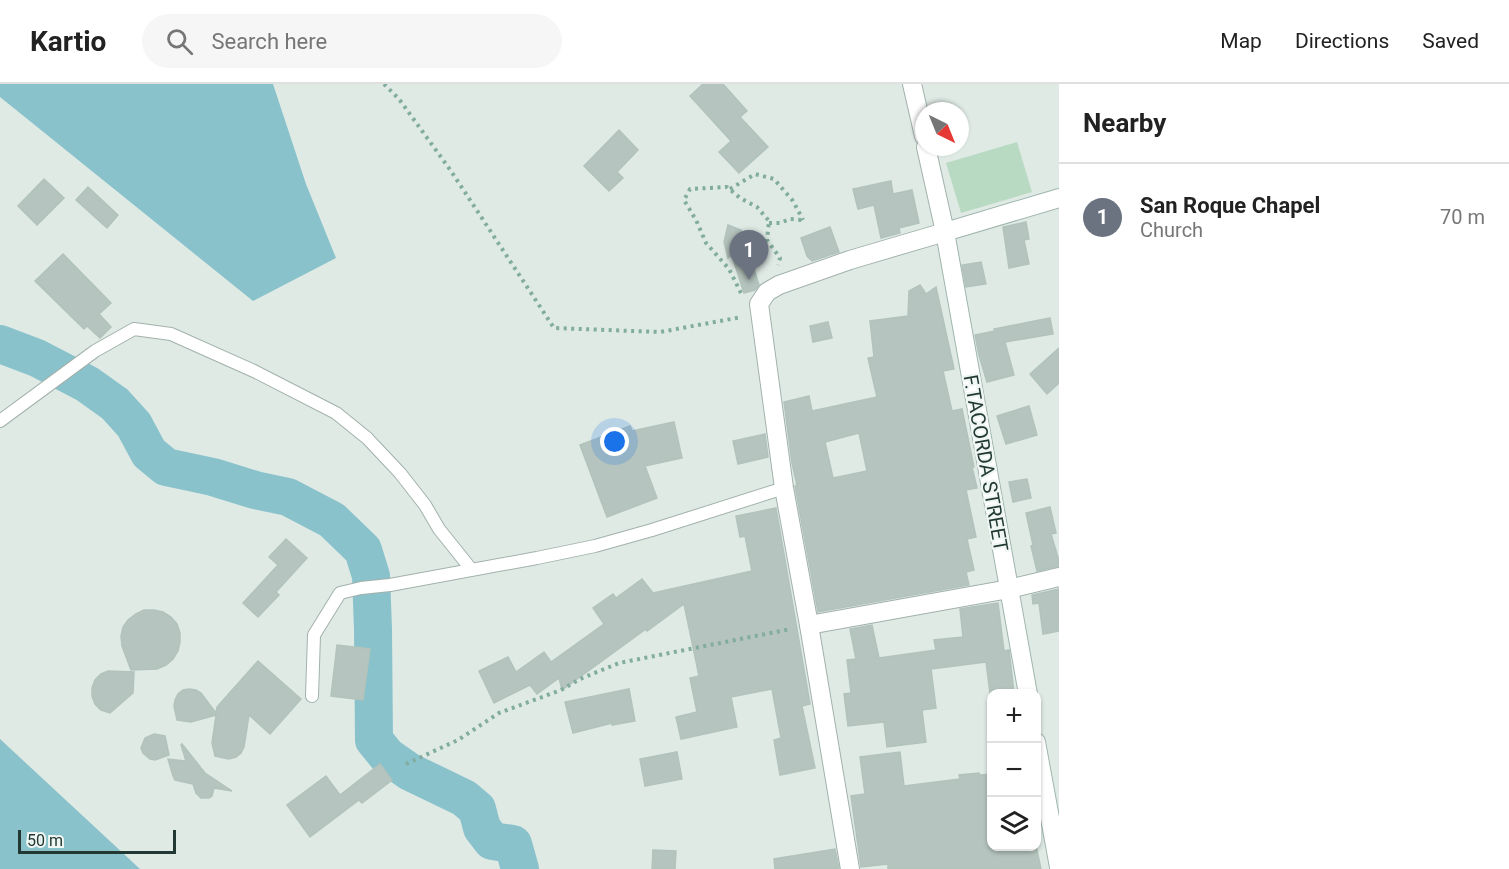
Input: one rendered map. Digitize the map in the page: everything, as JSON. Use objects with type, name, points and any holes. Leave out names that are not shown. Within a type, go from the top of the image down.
[{"type":"street","points":[[912,84],[916,102]]},
{"type":"street","name":"F.TACORDA STREET","points":[[928,156],[945,232],[1027,689]]},
{"type":"street","points":[[850,869],[784,488],[759,304],[767,292],[779,285],[850,260],[1059,198]]},
{"type":"street","points":[[809,625],[1009,589],[1059,577]]},
{"type":"street","points":[[1036,743],[1059,867]]},
{"type":"lane","points":[[0,421],[95,351],[134,329],[171,334],[254,371],[336,413],[367,438],[400,473],[471,569]]},
{"type":"lane","points":[[312,696],[314,635],[340,593],[595,546],[784,488]]},
{"type":"path","points":[[384,84],[399,99],[452,171],[554,328],[660,332],[760,314]]},
{"type":"path","points":[[730,189],[755,174],[774,179],[793,201],[803,220],[790,219],[780,223],[769,223]]},
{"type":"path","points":[[741,293],[729,269],[706,243],[684,200],[690,189],[727,187],[740,198],[757,207],[769,221],[767,240],[780,258],[776,271],[779,285]]},
{"type":"path","points":[[406,764],[458,740],[499,713],[561,690],[580,679],[619,663],[809,625]]},
{"type":"green space","points":[[1017,142],[1032,192],[961,213],[946,163]]},
{"type":"water","points":[[0,84],[273,84],[306,184],[336,258],[253,301],[0,97]]},
{"type":"water","points":[[0,739],[140,869],[0,869]]},
{"type":"building","points":[[703,84],[723,84],[747,111],[740,117],[768,147],[739,173],[719,152],[731,141],[690,96]]},
{"type":"building","points":[[619,130],[638,150],[617,172],[623,178],[609,191],[584,166]]},
{"type":"building","points":[[44,179],[64,198],[37,225],[18,206]]},
{"type":"building","points":[[891,181],[893,194],[912,190],[919,223],[899,228],[900,233],[881,238],[874,205],[858,209],[853,189]]},
{"type":"building","points":[[88,187],[118,215],[107,228],[76,200]]},
{"type":"building","points":[[1026,222],[1029,239],[1024,240],[1029,264],[1009,268],[1003,227]]},
{"type":"building","points":[[728,225],[741,230],[746,245],[728,258],[724,242]]},
{"type":"building","points":[[830,227],[839,252],[812,261],[807,256],[801,238]]},
{"type":"building","points":[[63,254],[111,303],[99,314],[111,327],[100,338],[87,326],[84,329],[35,281]]},
{"type":"building","points":[[750,256],[759,285],[755,290],[744,293],[734,262]]},
{"type":"building","points":[[981,262],[986,284],[966,287],[962,265]]},
{"type":"building","points":[[920,285],[926,294],[936,287],[954,369],[943,371],[952,411],[962,409],[977,488],[966,490],[976,537],[967,539],[974,570],[966,572],[969,585],[818,612],[795,486],[797,485],[784,402],[809,396],[812,411],[877,397],[868,358],[874,357],[870,321],[908,316],[909,291]],"holes":[[[859,433],[867,471],[833,478],[825,442]]]},
{"type":"building","points":[[1050,318],[1053,334],[1005,342],[1014,375],[987,382],[975,335]]},
{"type":"building","points":[[828,322],[832,338],[813,342],[810,326]]},
{"type":"building","points":[[1059,348],[1059,383],[1047,394],[1030,374]]},
{"type":"building","points":[[1029,406],[1037,435],[1006,444],[997,416]]},
{"type":"building","points":[[674,422],[682,458],[645,466],[657,498],[607,517],[580,445],[630,426],[632,431]]},
{"type":"building","points":[[765,434],[768,457],[738,464],[733,441]]},
{"type":"building","points":[[1027,479],[1031,498],[1013,502],[1009,482]]},
{"type":"building","points":[[1050,507],[1056,533],[1051,534],[1059,566],[1037,571],[1026,513]]},
{"type":"building","points":[[776,508],[810,704],[802,706],[815,768],[780,775],[774,740],[781,738],[772,689],[731,697],[737,727],[681,739],[676,717],[697,712],[690,678],[699,676],[684,604],[562,690],[559,678],[537,694],[530,685],[494,703],[479,671],[508,657],[516,672],[544,652],[551,662],[604,624],[593,608],[613,594],[616,598],[642,579],[653,593],[752,571],[745,536],[740,537],[736,516]]},
{"type":"building","points":[[286,539],[307,558],[276,592],[279,595],[258,617],[243,603],[278,565],[269,557]]},
{"type":"building","points":[[1059,589],[1059,631],[1043,634],[1039,603],[1033,604],[1032,595]]},
{"type":"building","points":[[998,603],[1004,651],[1009,650],[1014,689],[989,689],[986,662],[931,669],[936,708],[922,710],[926,742],[887,747],[884,722],[848,726],[844,694],[851,693],[847,660],[856,659],[850,629],[872,625],[879,658],[936,650],[934,640],[963,637],[960,609]]},
{"type":"building","points":[[144,610],[163,612],[171,617],[177,624],[180,642],[178,651],[166,665],[157,669],[131,670],[122,646],[121,636],[128,620]]},
{"type":"building","points":[[337,645],[370,649],[363,700],[331,696]]},
{"type":"building","points":[[258,661],[301,699],[270,734],[249,715],[241,753],[229,759],[215,756],[212,743],[216,715],[191,722],[177,720],[175,700],[183,690],[196,690],[201,693],[216,713],[217,707]]},
{"type":"building","points":[[108,671],[134,672],[133,693],[110,713],[101,710],[95,704],[92,696],[95,680]]},
{"type":"building","points":[[629,689],[635,721],[612,725],[612,723],[573,733],[565,702]]},
{"type":"building","points":[[154,734],[165,736],[169,755],[155,760],[143,753],[141,748],[145,738]]},
{"type":"building","points":[[182,744],[205,773],[232,791],[214,788],[212,796],[201,798],[196,793],[193,784],[175,780],[168,759],[186,761]]},
{"type":"building","points":[[677,752],[682,779],[645,786],[640,759]]},
{"type":"building","points":[[900,752],[904,786],[960,779],[959,775],[987,774],[987,851],[1037,851],[1041,869],[888,869],[888,864],[861,867],[851,796],[865,794],[860,757]]},
{"type":"building","points":[[380,764],[392,780],[362,803],[359,800],[310,837],[287,805],[326,776],[340,795]]},
{"type":"building","points":[[835,849],[839,869],[775,869],[774,859]]},
{"type":"building","points":[[653,850],[676,851],[675,869],[652,869]]},
{"type":"waterway","points":[[0,344],[37,358],[87,384],[115,404],[134,425],[149,453],[166,467],[288,497],[332,520],[363,550],[371,576],[374,740],[387,756],[410,772],[464,798],[477,809],[482,828],[492,841],[513,844],[520,869]]},
{"type":"place","name":"San Roque Chapel","points":[[749,280]]}]
